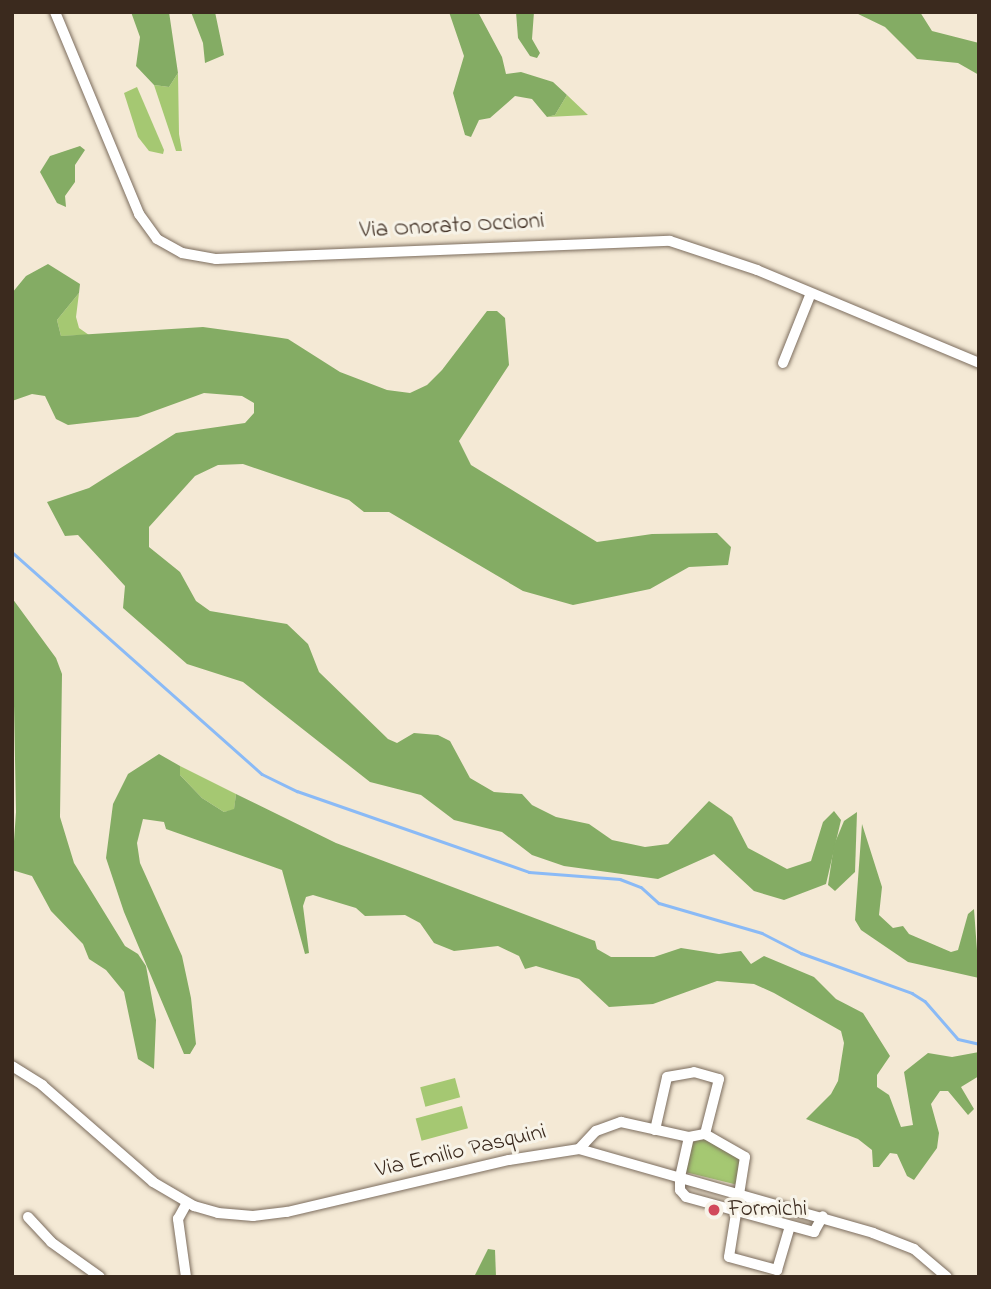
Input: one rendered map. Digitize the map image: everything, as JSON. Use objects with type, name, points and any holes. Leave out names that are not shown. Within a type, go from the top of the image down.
[{"type":"street","name":"Via Onorato Occioni","points":[[55,12],[139,214],[157,239],[182,253],[232,258],[652,239],[706,251],[979,363]]},
{"type":"street","points":[[783,363],[811,293]]},
{"type":"street","name":"Via Emilio Pasquini","points":[[12,1066],[42,1085],[153,1182],[187,1203],[229,1215],[266,1216],[426,1183],[509,1160],[579,1150],[823,1216],[906,1246],[947,1277]]},
{"type":"street","points":[[655,1130],[667,1077],[694,1072],[719,1079],[705,1134]]},
{"type":"street","points":[[579,1150],[611,1124],[689,1137],[705,1134],[743,1152],[746,1163],[738,1194],[729,1257],[777,1270],[790,1226]]},
{"type":"street","points":[[689,1137],[680,1177],[680,1190],[685,1197],[814,1233],[823,1216]]},
{"type":"street","points":[[186,1277],[178,1219],[187,1203]]},
{"type":"street","points":[[27,1217],[51,1242],[100,1277]]},
{"type":"green space","points":[[131,12],[169,12],[178,73],[169,87],[154,85],[136,66],[140,37]]},
{"type":"green space","points":[[191,12],[215,12],[224,55],[205,63],[203,43]]},
{"type":"green space","points":[[449,12],[478,12],[502,57],[506,74],[521,72],[553,82],[567,95],[555,115],[547,117],[532,99],[515,96],[490,118],[479,120],[471,137],[465,135],[453,93],[464,56]]},
{"type":"green space","points":[[516,12],[534,12],[532,39],[540,53],[537,58],[530,56],[518,38]]},
{"type":"green space","points":[[854,12],[920,12],[932,31],[979,43],[979,75],[958,63],[917,59],[885,27]]},
{"type":"green space","points":[[178,73],[179,134],[182,151],[176,151],[154,85],[169,87]]},
{"type":"green space","points":[[137,87],[164,150],[163,154],[149,151],[138,137],[124,93]]},
{"type":"green space","points":[[567,95],[588,115],[547,117],[555,115]]},
{"type":"green space","points":[[80,146],[85,150],[75,165],[75,182],[65,196],[66,207],[57,203],[40,172],[50,156]]},
{"type":"green space","points":[[48,264],[80,284],[79,293],[57,320],[61,336],[203,327],[288,339],[340,372],[387,390],[410,393],[427,385],[442,370],[487,311],[497,311],[505,318],[509,365],[459,441],[471,465],[597,542],[652,534],[717,533],[731,547],[728,565],[689,567],[650,589],[573,605],[523,591],[389,512],[364,512],[349,500],[243,464],[218,465],[195,476],[149,527],[149,547],[180,572],[196,601],[210,611],[287,624],[308,644],[319,672],[388,739],[397,743],[414,733],[438,735],[450,741],[470,778],[494,792],[522,794],[532,805],[556,817],[589,824],[612,840],[645,847],[668,844],[709,801],[732,817],[748,848],[787,869],[811,861],[823,822],[834,811],[841,820],[826,884],[784,900],[754,891],[714,854],[658,879],[564,866],[532,855],[502,832],[454,820],[421,795],[370,782],[243,682],[187,664],[123,608],[125,586],[78,535],[65,536],[47,502],[89,488],[176,433],[245,423],[254,413],[254,403],[242,396],[204,393],[138,417],[68,425],[56,419],[45,396],[32,394],[12,401],[12,293],[26,276]]},
{"type":"green space","points":[[79,293],[76,317],[79,328],[89,335],[61,336],[57,320]]},
{"type":"green space","points":[[12,598],[56,658],[62,674],[60,817],[74,863],[125,946],[138,954],[146,966],[156,1020],[154,1069],[138,1059],[124,992],[106,970],[89,959],[83,944],[51,911],[32,876],[12,870],[16,812]]},
{"type":"green space","points":[[159,754],[180,766],[180,775],[202,798],[224,812],[234,809],[236,794],[336,843],[595,941],[597,949],[611,957],[654,957],[681,948],[719,954],[741,951],[751,964],[764,956],[814,977],[836,999],[863,1013],[890,1056],[877,1075],[877,1087],[889,1095],[901,1127],[913,1125],[904,1072],[928,1053],[952,1057],[979,1052],[979,1076],[961,1087],[974,1109],[968,1115],[948,1091],[940,1091],[931,1104],[939,1133],[937,1148],[914,1180],[907,1176],[897,1154],[890,1153],[879,1167],[873,1167],[872,1150],[858,1139],[806,1119],[831,1094],[838,1081],[844,1043],[841,1031],[774,993],[754,984],[717,981],[653,1004],[609,1007],[579,979],[536,966],[525,969],[519,956],[498,946],[454,951],[434,943],[420,923],[405,915],[365,916],[356,908],[313,895],[306,897],[303,906],[309,953],[305,954],[282,870],[166,829],[164,822],[143,819],[137,843],[140,863],[182,956],[191,998],[196,1044],[190,1054],[184,1054],[124,912],[106,858],[113,804],[128,774]]},
{"type":"green space","points":[[180,766],[236,794],[234,810],[224,812],[202,798],[180,775]]},
{"type":"green space","points":[[857,812],[855,872],[835,891],[828,885],[834,845],[844,821]]},
{"type":"green space","points":[[862,824],[882,887],[879,915],[893,928],[903,926],[909,934],[951,952],[958,950],[968,914],[974,909],[979,978],[908,962],[861,930],[855,920]]},
{"type":"green space","points":[[455,1078],[460,1097],[425,1107],[420,1087]]},
{"type":"green space","points":[[462,1106],[468,1128],[422,1141],[416,1118]]},
{"type":"green space","points":[[705,1139],[740,1158],[738,1185],[685,1172],[692,1142]]},
{"type":"green space","points":[[488,1249],[495,1250],[496,1277],[474,1277]]},
{"type":"waterway","points":[[12,552],[262,774],[297,791],[529,872],[620,879],[641,887],[659,903],[762,933],[801,953],[912,993],[925,1001],[958,1039],[979,1044]]},
{"type":"place","name":"Formichi","points":[[714,1210]]}]
